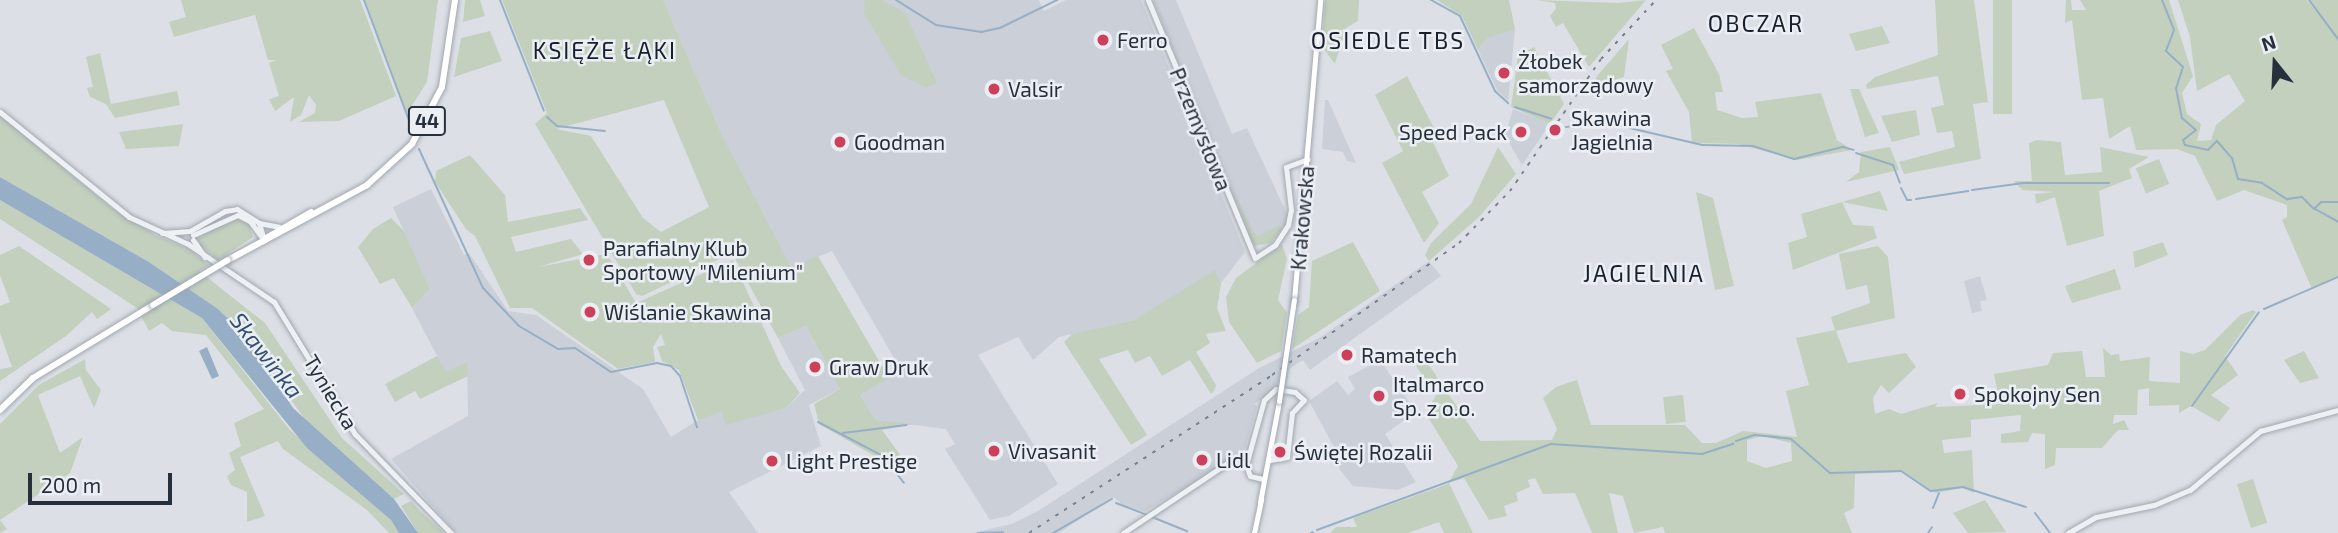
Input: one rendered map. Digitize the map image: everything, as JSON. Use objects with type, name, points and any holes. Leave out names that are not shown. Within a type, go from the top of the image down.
[{"type":"main road","name":"44","points":[[0,410],[33,378],[228,260],[381,175],[425,125],[445,76],[455,0]]},
{"type":"main road","name":"Krakowska","points":[[1254,533],[1270,460],[1294,299],[1320,0]]},
{"type":"main road","name":"44","points":[[264,240],[279,227],[335,202]]},
{"type":"main road","name":"Krakowska","points":[[1261,502],[1263,479],[1274,435]]},
{"type":"street","name":"Przemysłowa","points":[[1148,0],[1255,258],[1275,245],[1288,225],[1291,210],[1286,167],[1308,159]]},
{"type":"street","points":[[0,113],[109,203],[156,233],[191,238],[238,215],[250,221],[264,240]]},
{"type":"street","points":[[191,238],[231,209],[244,211],[259,223],[279,227]]},
{"type":"street","points":[[259,223],[264,240]]},
{"type":"street","name":"Tyniecka","points":[[179,236],[191,238],[207,260],[261,289],[274,302],[355,434],[452,533]]},
{"type":"street","points":[[1263,479],[1250,476],[1247,460],[1267,396],[1276,389],[1290,391],[1304,400],[1292,413],[1287,457],[1270,460]]},
{"type":"street","points":[[1290,391],[1298,404]]},
{"type":"street","points":[[2068,533],[2096,517],[2154,505],[2190,490],[2260,431],[2338,410]]},
{"type":"street","points":[[1123,533],[1232,460],[1247,460]]},
{"type":"shaded area","points":[[663,0],[1039,0],[1044,11],[1066,0],[1141,0],[1245,252],[1221,283],[1215,271],[1134,320],[1059,337],[1033,360],[1018,337],[978,355],[1058,484],[1009,516],[990,520],[945,449],[955,444],[946,429],[875,420],[860,395],[901,370],[832,251],[791,268],[722,135]]},
{"type":"shaded area","points":[[1153,0],[1176,0],[1232,134],[1247,128],[1288,216],[1285,226],[1252,243]]},
{"type":"shaded area","points":[[1504,29],[1515,29],[1508,101],[1497,90],[1478,50],[1487,38]]},
{"type":"shaded area","points":[[1325,100],[1328,100],[1356,163],[1347,161],[1343,152],[1322,149]]},
{"type":"shaded area","points":[[1513,109],[1550,124],[1522,165],[1505,136]]},
{"type":"shaded area","points":[[431,189],[464,255],[469,253],[508,311],[536,315],[643,389],[671,437],[698,420],[722,412],[725,424],[786,408],[805,390],[778,338],[806,326],[840,389],[809,405],[821,446],[729,492],[758,533],[456,533],[391,459],[468,416],[467,363],[446,373],[412,308],[430,289],[393,207]]},
{"type":"shaded area","points":[[1429,261],[1441,276],[1310,370],[1303,360],[1289,369],[1287,382],[1254,404],[1257,406],[1244,453],[1144,512],[1122,505],[1114,497],[1059,533],[972,533],[1012,524],[1038,511],[1259,368],[1321,337]]},
{"type":"shaded area","points":[[1980,276],[1987,300],[1980,301],[1982,311],[1972,313],[1964,281]]},
{"type":"shaded area","points":[[1380,360],[1416,412],[1385,434],[1416,482],[1398,490],[1353,486],[1340,470],[1334,447],[1309,401],[1337,381],[1348,395],[1355,389],[1348,377]]},
{"type":"green space","points":[[181,0],[360,0],[396,96],[339,121],[299,122],[315,113],[316,105],[309,95],[301,115],[290,122],[294,97],[275,111],[269,99],[279,96],[269,63],[276,60],[268,60],[255,15],[174,37],[169,22],[186,17]]},
{"type":"green space","points":[[365,0],[438,0],[427,82],[407,113]]},
{"type":"green space","points":[[465,0],[480,0],[485,16],[463,22]]},
{"type":"green space","points":[[502,0],[663,0],[722,135],[791,267],[818,256],[889,378],[860,395],[875,420],[913,424],[882,430],[901,456],[892,466],[819,424],[814,404],[840,389],[806,326],[778,338],[732,253],[642,296],[636,294],[535,124],[547,113]],"holes":[[[664,100],[709,207],[661,232],[643,218],[591,136],[556,129]]]},
{"type":"green space","points":[[865,0],[881,0],[905,13],[937,83],[926,87],[901,75],[864,13]]},
{"type":"green space","points":[[1325,0],[1359,0],[1358,21],[1346,28],[1335,64],[1322,47]]},
{"type":"green space","points":[[1437,0],[1509,0],[1515,29],[1487,38],[1478,50],[1462,16]]},
{"type":"green space","points":[[1537,0],[1618,3],[1646,0],[1589,67],[1563,23],[1556,27],[1550,16],[1556,9],[1555,3]]},
{"type":"green space","points":[[1935,0],[1974,0],[1988,102],[1973,104],[1981,159],[1904,174],[1899,162],[1955,147],[1952,131],[1937,133],[1931,108],[1944,105],[1938,76],[1867,89],[1866,85],[1875,77],[1938,55]]},
{"type":"green space","points":[[1993,0],[2012,0],[2012,114],[1993,114]]},
{"type":"green space","points":[[2066,0],[2071,0],[2072,10],[2086,10],[2080,0],[2169,0],[2193,76],[2182,93],[2187,114],[2201,124],[2197,141],[2211,140],[2216,125],[2245,101],[2229,74],[2197,91],[2190,37],[2178,0],[2307,0],[2322,18],[2310,0],[2338,0],[2338,278],[2312,289],[2282,220],[2287,217],[2287,205],[2244,190],[2217,201],[2195,156],[2177,149],[2136,150],[2130,126],[2109,139],[2103,98],[2082,100],[2072,20],[2065,23]]},
{"type":"green space","points":[[1882,26],[1890,43],[1856,51],[1849,34]]},
{"type":"green space","points":[[1694,28],[1719,74],[1723,92],[1715,92],[1717,110],[1742,118],[1758,117],[1755,102],[1821,93],[1837,140],[1852,150],[1797,160],[1738,144],[1692,143],[1689,112],[1666,71],[1673,69],[1661,45]]},
{"type":"green space","points":[[490,31],[502,61],[454,77],[461,38]]},
{"type":"green space","points":[[1629,39],[1624,77],[1591,86],[1598,75]]},
{"type":"green space","points":[[1534,47],[1564,104],[1550,124],[1511,107],[1518,56]]},
{"type":"green space","points":[[100,53],[111,104],[177,91],[180,105],[115,118],[106,104],[90,97],[87,88],[93,87],[86,57]]},
{"type":"green space","points":[[1407,76],[1435,130],[1431,138],[1449,176],[1422,192],[1439,223],[1424,243],[1382,163],[1403,151],[1375,95]]},
{"type":"green space","points":[[1850,89],[1859,89],[1879,133],[1865,137]]},
{"type":"green space","points":[[1916,110],[1920,135],[1892,142],[1881,116]]},
{"type":"green space","points":[[0,115],[110,207],[157,236],[189,249],[209,265],[199,271],[265,323],[342,438],[404,494],[394,499],[311,428],[246,336],[218,309],[149,262],[0,177]]},
{"type":"green space","points":[[183,124],[179,146],[126,149],[119,132]]},
{"type":"green space","points":[[2037,140],[2061,142],[2065,175],[2102,172],[2100,147],[2149,157],[2129,169],[2132,178],[2099,191],[2104,236],[2067,246],[2055,197],[2036,204],[2035,194],[2054,192],[2023,190],[2016,184],[2014,181],[2032,181],[2029,143]]},
{"type":"green space","points":[[1498,147],[1516,174],[1479,217],[1429,261],[1425,255],[1431,243],[1471,204]]},
{"type":"green space","points":[[1890,147],[1899,170],[1846,182],[1859,172],[1861,152]]},
{"type":"green space","points":[[470,155],[505,195],[508,222],[580,208],[588,220],[511,237],[516,252],[571,239],[583,254],[538,267],[607,254],[636,303],[733,260],[781,366],[800,393],[786,408],[725,425],[722,412],[698,420],[679,370],[662,361],[657,347],[665,345],[661,334],[653,347],[655,362],[618,369],[532,308],[510,308],[475,236],[466,229],[435,182],[436,171]]},
{"type":"green space","points":[[2159,159],[2169,184],[2146,193],[2136,168]]},
{"type":"green space","points":[[1880,191],[1888,211],[1842,202]]},
{"type":"green space","points":[[1234,192],[1253,232],[1258,236],[1280,225],[1282,229],[1271,243],[1254,246]]},
{"type":"green space","points":[[1696,192],[1713,198],[1734,286],[1715,290]]},
{"type":"green space","points":[[0,200],[202,318],[289,429],[391,520],[399,533],[389,533],[367,510],[283,449],[278,441],[240,457],[265,516],[247,522],[247,492],[231,485],[227,476],[235,470],[229,453],[241,446],[234,423],[264,409],[206,335],[172,331],[162,323],[149,331],[137,308],[0,219]]},
{"type":"green space","points":[[1842,202],[1853,225],[1873,226],[1877,238],[1793,270],[1788,243],[1807,237],[1801,214]]},
{"type":"green space","points":[[234,218],[249,224],[253,237],[218,260],[201,247],[198,238]]},
{"type":"green space","points":[[391,218],[404,231],[430,289],[412,308],[394,278],[380,284],[358,247],[373,229]]},
{"type":"green space","points":[[1353,242],[1380,291],[1292,349],[1298,315],[1309,307],[1312,261]]},
{"type":"green space","points":[[2163,242],[2168,255],[2135,268],[2133,252]]},
{"type":"green space","points":[[1282,244],[1287,259],[1278,300],[1287,313],[1281,351],[1257,363],[1229,322],[1226,297],[1236,278]]},
{"type":"green space","points":[[19,246],[111,309],[97,319],[92,312],[66,336],[0,381],[0,369],[12,367],[0,333],[0,306],[10,302],[0,275],[0,255]]},
{"type":"green space","points":[[1878,246],[1888,257],[1895,318],[1836,331],[1848,363],[1906,353],[1916,367],[1889,393],[1881,385],[1873,398],[1875,414],[1889,409],[1901,414],[1938,403],[1935,407],[2000,404],[1994,374],[2048,365],[2053,353],[2082,351],[2086,377],[2105,377],[2103,348],[2111,355],[2119,354],[2120,361],[2150,357],[2149,381],[2180,383],[2180,351],[2193,354],[2205,350],[2240,315],[2253,310],[2256,312],[2225,356],[2238,375],[2211,395],[2230,408],[2219,422],[2191,406],[2179,413],[2179,405],[2149,406],[2149,388],[2138,390],[2137,415],[2114,415],[2113,424],[2124,420],[2129,430],[2118,430],[2102,448],[2056,448],[2055,465],[2045,469],[2045,434],[2032,433],[2028,442],[2001,443],[2001,434],[2020,431],[2021,415],[1971,420],[1971,437],[1942,440],[1944,453],[1972,450],[1974,493],[1962,488],[1936,493],[1904,472],[1855,474],[1854,508],[1844,513],[1852,533],[1665,533],[1663,527],[1634,533],[1623,496],[1609,493],[1618,533],[1592,533],[1575,493],[1543,494],[1535,478],[1528,480],[1530,487],[1516,493],[1518,501],[1504,506],[1507,516],[1489,520],[1464,478],[1449,483],[1473,533],[1444,533],[1439,522],[1408,533],[1330,533],[1336,527],[1357,527],[1353,518],[1448,484],[1458,466],[1426,414],[1436,395],[1407,353],[1419,350],[1480,441],[1552,440],[1557,429],[1543,398],[1556,387],[1577,380],[1591,425],[1685,425],[1702,443],[1716,443],[1743,431],[1797,437],[1786,391],[1809,385],[1796,338],[1835,330],[1831,317],[1870,303],[1867,285],[1846,290],[1839,254]],"holes":[[[1763,436],[1791,443],[1792,461],[1766,468],[1747,461],[1747,440]]]},
{"type":"green space","points":[[2115,269],[2121,289],[2072,303],[2065,286]]},
{"type":"green space","points":[[1215,270],[1221,283],[1217,308],[1226,331],[1206,334],[1210,343],[1196,352],[1216,385],[1211,394],[1190,360],[1162,376],[1150,356],[1135,363],[1128,350],[1099,359],[1147,435],[1131,445],[1064,342],[1072,334],[1134,320]]},
{"type":"green space","points":[[2304,351],[2319,378],[2300,383],[2284,360]]},
{"type":"green space","points":[[437,356],[446,372],[467,362],[468,376],[420,399],[415,391],[395,402],[385,384]]},
{"type":"green space","points":[[85,359],[86,370],[101,390],[94,408],[80,376],[38,395],[60,453],[83,437],[70,473],[0,520],[0,424],[39,385]]},
{"type":"green space","points":[[1683,395],[1686,422],[1666,424],[1663,397]]},
{"type":"green space","points":[[2253,479],[2267,523],[2251,528],[2237,484]]},
{"type":"green space","points":[[1985,500],[2006,532],[1968,533],[1953,513]]},
{"type":"green space","points":[[411,501],[444,533],[418,533],[401,506]]},
{"type":"green space","points":[[0,520],[7,529],[0,533]]},
{"type":"water","points":[[0,177],[149,262],[218,309],[246,336],[293,408],[394,499],[418,533],[399,533],[391,520],[307,448],[202,318],[0,200]]},
{"type":"water","points":[[207,347],[219,376],[212,379],[199,351]]},
{"type":"waterway","points":[[364,0],[411,126]]},
{"type":"waterway","points":[[500,0],[544,111]]},
{"type":"waterway","points":[[896,0],[936,25],[981,32],[1000,28],[1057,0]]},
{"type":"waterway","points":[[1431,0],[1460,16],[1495,91],[1508,103]]},
{"type":"waterway","points":[[2162,0],[2174,30],[2166,51],[2183,67],[2176,88],[2182,118],[2196,130],[2183,140],[2185,145],[2208,150],[2217,141],[2232,158],[2238,179],[2262,183],[2287,199],[2302,197],[2314,209],[2321,202],[2338,202]]},
{"type":"waterway","points":[[2309,0],[2338,39]]},
{"type":"waterway","points":[[1515,107],[1551,119]]},
{"type":"waterway","points":[[547,117],[557,126],[605,131]]},
{"type":"waterway","points":[[1604,122],[1702,145],[1753,146],[1794,159],[1843,147],[1854,150]]},
{"type":"waterway","points":[[1566,127],[1600,123]]},
{"type":"waterway","points":[[419,149],[483,288],[519,326],[558,349],[575,348],[611,372],[657,363],[671,366],[680,376],[697,427]]},
{"type":"waterway","points":[[1856,153],[1893,165],[1900,183]]},
{"type":"waterway","points":[[1972,190],[2024,183],[2109,183]]},
{"type":"waterway","points":[[1901,188],[1907,200],[1911,200]]},
{"type":"waterway","points":[[1916,199],[1968,191]]},
{"type":"waterway","points":[[2315,209],[2338,222]]},
{"type":"waterway","points":[[2264,309],[2338,277]]},
{"type":"waterway","points":[[2192,406],[2259,312]]},
{"type":"waterway","points":[[818,422],[883,456],[904,483]]},
{"type":"waterway","points":[[843,433],[906,425]]},
{"type":"waterway","points":[[1736,441],[1755,435],[1791,439],[1830,473],[1901,471],[1931,491],[1963,487],[2026,507]]},
{"type":"waterway","points":[[1317,530],[1551,444],[1702,454],[1733,444]]},
{"type":"waterway","points":[[1933,508],[1939,493]]},
{"type":"waterway","points":[[1053,533],[1112,499]]},
{"type":"waterway","points":[[1116,503],[1147,515]]},
{"type":"waterway","points":[[2035,513],[2050,533]]},
{"type":"waterway","points":[[1152,517],[1187,531]]},
{"type":"waterway","points":[[1928,533],[1932,527]]},
{"type":"waterway","points":[[978,533],[1003,532]]},
{"type":"railway","points":[[1029,533],[1272,375],[1459,243],[1510,191],[1601,59],[1656,0]]},
{"type":"place","name":"Ferro","points":[[1103,40]]},
{"type":"place","name":"Żłobek samorządowy","points":[[1504,73]]},
{"type":"place","name":"Valsir","points":[[994,89]]},
{"type":"place","name":"Skawina Jagielnia","points":[[1555,130]]},
{"type":"place","name":"Speed Pack","points":[[1521,132]]},
{"type":"place","name":"Goodman","points":[[840,142]]},
{"type":"place","name":"Parafialny Klub Sportowy \"Milenium\"","points":[[589,260]]},
{"type":"place","name":"Wiślanie Skawina","points":[[590,312]]},
{"type":"place","name":"Ramatech","points":[[1347,355]]},
{"type":"place","name":"Graw Druk","points":[[815,367]]},
{"type":"place","name":"Spokojny Sen","points":[[1960,394]]},
{"type":"place","name":"Italmarco Sp. z o.o.","points":[[1379,396]]},
{"type":"place","name":"Vivasanit","points":[[994,451]]},
{"type":"place","name":"Świętej Rozalii","points":[[1280,452]]},
{"type":"place","name":"Lidl","points":[[1202,460]]},
{"type":"place","name":"Light Prestige","points":[[772,461]]},
{"type":"district","name":"OBCZAR","points":[[1756,23]]},
{"type":"district","name":"OSIEDLE TBS","points":[[1388,40]]},
{"type":"district","name":"KSIĘŻE ŁĄKI","points":[[605,50]]},
{"type":"district","name":"JAGIELNIA","points":[[1644,273]]},
{"type":"water label","name":"Skawinka","points":[[267,355]]}]
